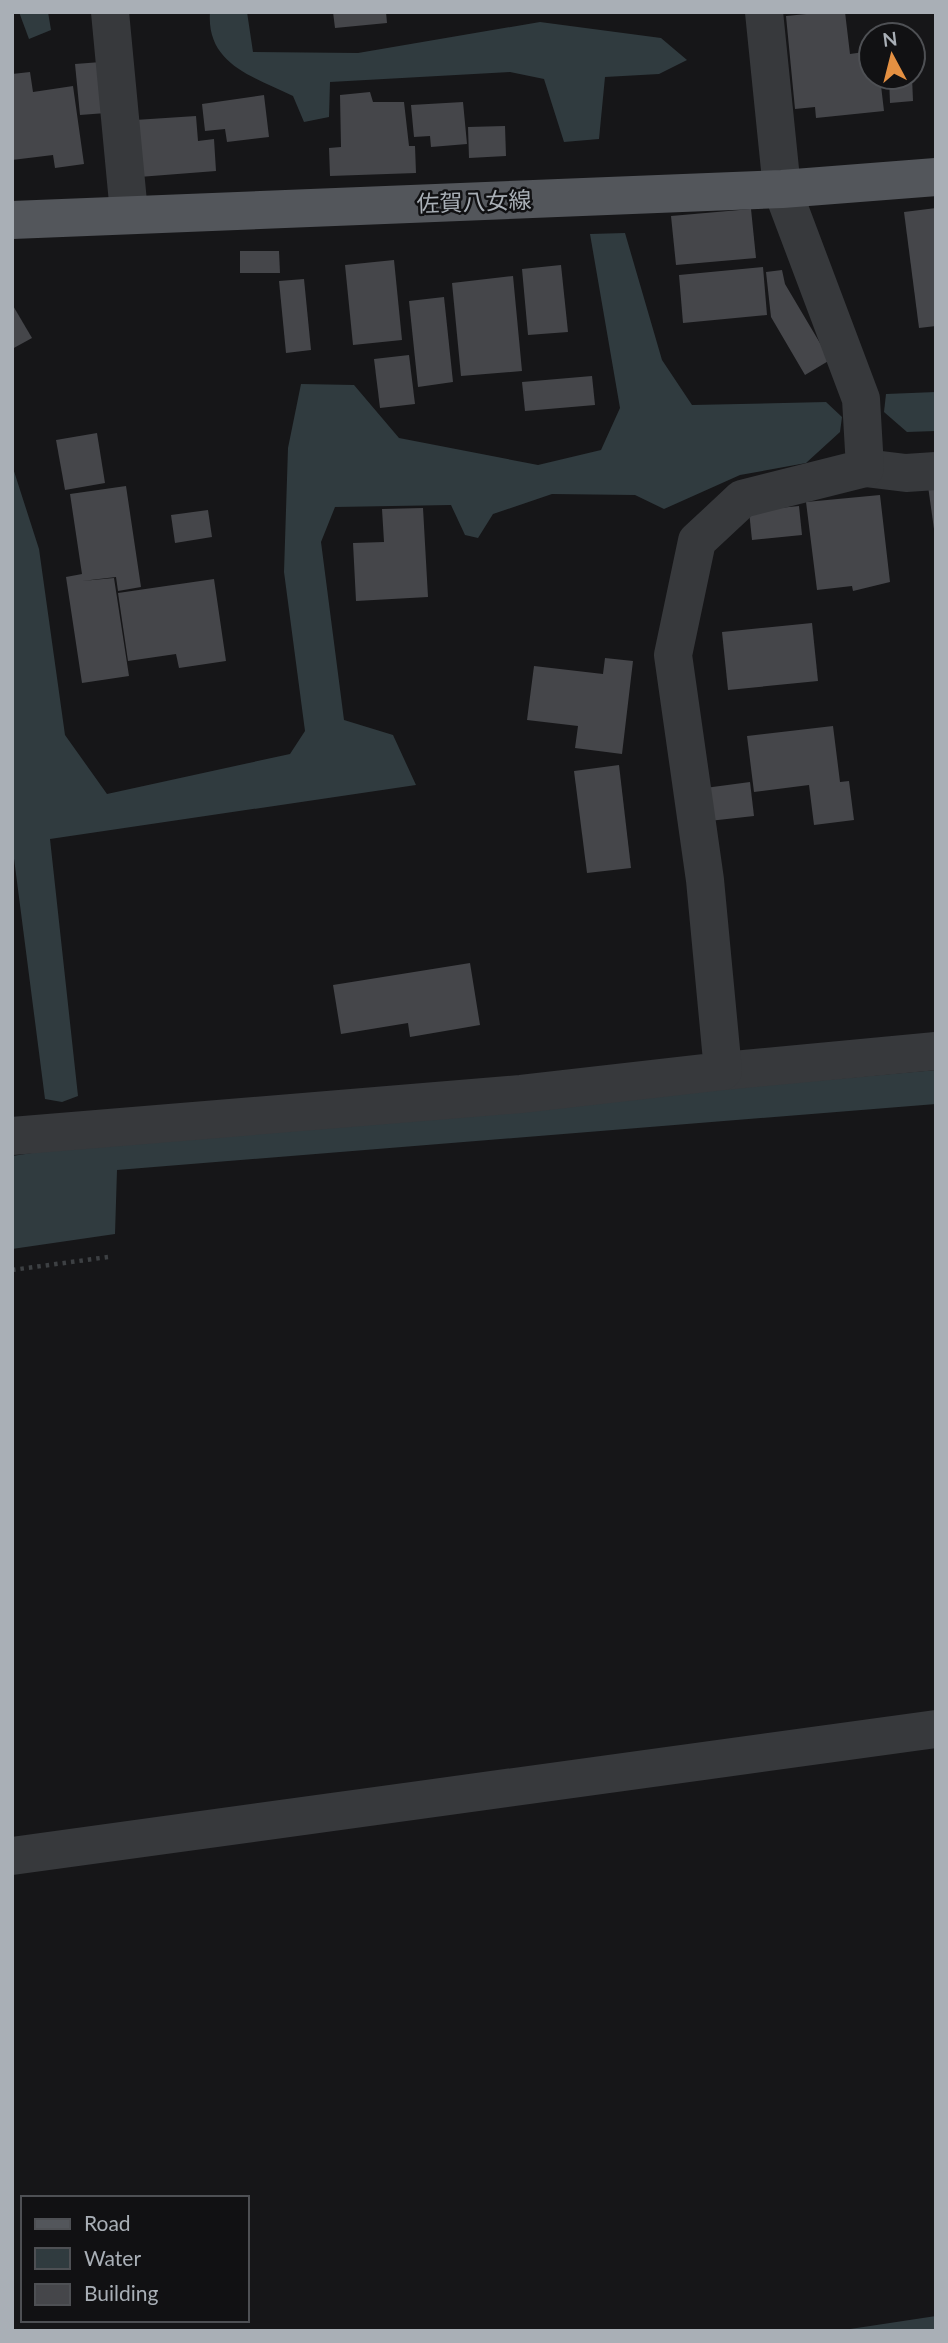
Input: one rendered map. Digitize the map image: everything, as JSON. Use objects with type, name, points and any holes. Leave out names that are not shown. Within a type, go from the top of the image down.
[{"type":"main road","name":"佐賀八女線","points":[[12,220],[129,213],[782,189],[936,177]]},
{"type":"street","points":[[110,12],[129,213]]},
{"type":"street","points":[[764,12],[782,189],[861,399],[865,468]]},
{"type":"street","points":[[723,1071],[705,880],[673,654],[697,541],[742,499],[865,468],[906,473],[936,471]]},
{"type":"street","points":[[12,1136],[521,1094],[936,1051]]},
{"type":"street","points":[[12,1856],[936,1729]]},
{"type":"path","points":[[12,1270],[108,1257]]},
{"type":"water","points":[[19,12],[48,12],[51,30],[29,39]]},
{"type":"water","points":[[210,12],[247,12],[253,52],[358,53],[540,22],[661,38],[687,60],[659,74],[605,77],[599,139],[564,142],[544,79],[510,72],[330,82],[329,117],[304,122],[293,96],[249,75],[224,57],[211,30]]},
{"type":"water","points":[[625,233],[662,360],[692,405],[826,402],[842,417],[840,432],[806,463],[740,475],[664,509],[635,495],[552,494],[493,514],[478,538],[465,535],[451,505],[335,507],[321,542],[344,720],[393,735],[416,785],[50,839],[78,1096],[62,1102],[45,1099],[12,843],[12,465],[39,549],[65,735],[107,794],[290,754],[305,731],[284,572],[288,448],[301,384],[354,385],[399,438],[538,465],[601,450],[620,408],[590,234]]},
{"type":"water","points":[[936,392],[936,431],[907,432],[884,412],[886,394]]},
{"type":"water","points":[[936,1070],[936,1104],[117,1170],[115,1234],[12,1249],[12,1156],[65,1148]]},
{"type":"water","points":[[936,2316],[936,2331],[837,2331]]},
{"type":"building","points":[[333,12],[386,12],[387,23],[335,28]]},
{"type":"building","points":[[845,12],[850,54],[857,53],[857,91],[882,91],[884,111],[816,118],[815,107],[795,109],[786,16]]},
{"type":"building","points":[[101,62],[106,113],[80,115],[75,64]]},
{"type":"building","points":[[30,72],[33,92],[73,86],[84,164],[55,168],[53,155],[12,160],[12,74]]},
{"type":"building","points":[[890,91],[913,91],[913,101],[890,103]]},
{"type":"building","points":[[370,92],[373,102],[404,102],[409,146],[415,146],[416,173],[330,176],[329,148],[341,147],[340,95]]},
{"type":"building","points":[[264,95],[269,137],[227,142],[225,129],[205,131],[202,104]]},
{"type":"building","points":[[463,102],[467,144],[431,147],[430,136],[414,137],[411,105]]},
{"type":"building","points":[[196,116],[198,141],[214,139],[216,171],[139,177],[135,120]]},
{"type":"building","points":[[505,126],[506,156],[469,158],[468,127]]},
{"type":"building","points":[[936,208],[936,326],[919,328],[904,212]]},
{"type":"building","points":[[751,209],[756,258],[676,265],[671,216]]},
{"type":"building","points":[[240,251],[279,251],[280,273],[240,273]]},
{"type":"building","points":[[394,260],[402,340],[353,345],[345,265]]},
{"type":"building","points":[[561,265],[568,332],[528,335],[522,269]]},
{"type":"building","points":[[763,267],[767,315],[683,323],[679,275]]},
{"type":"building","points":[[782,270],[785,284],[830,360],[805,375],[771,317],[766,272]]},
{"type":"building","points":[[513,276],[522,371],[461,376],[452,283]]},
{"type":"building","points":[[304,279],[311,350],[286,353],[279,281]]},
{"type":"building","points":[[444,297],[453,382],[418,387],[409,301]]},
{"type":"building","points":[[12,304],[32,338],[12,349]]},
{"type":"building","points":[[409,355],[415,404],[380,408],[374,359]]},
{"type":"building","points":[[592,376],[595,405],[525,411],[522,382]]},
{"type":"building","points":[[97,433],[105,483],[65,490],[56,440]]},
{"type":"building","points":[[936,485],[936,529],[934,529],[928,486]]},
{"type":"building","points":[[126,486],[141,587],[118,591],[116,577],[82,581],[114,578],[129,676],[82,683],[66,577],[82,574],[70,494]]},
{"type":"building","points":[[880,495],[890,582],[853,591],[852,586],[817,590],[806,502]]},
{"type":"building","points":[[799,506],[802,535],[752,540],[749,511]]},
{"type":"building","points":[[423,508],[428,597],[356,601],[353,543],[384,542],[382,509]]},
{"type":"building","points":[[208,510],[212,537],[175,543],[171,515]]},
{"type":"building","points":[[214,579],[226,661],[179,668],[176,654],[128,661],[118,593]]},
{"type":"building","points":[[812,623],[818,681],[728,690],[722,632]]},
{"type":"building","points":[[605,658],[633,661],[622,754],[575,748],[578,726],[527,720],[534,666],[603,674]]},
{"type":"building","points":[[833,726],[840,782],[849,781],[854,820],[814,825],[809,785],[754,792],[747,736]]},
{"type":"building","points":[[619,765],[631,868],[587,873],[574,771]]},
{"type":"building","points":[[750,782],[754,816],[709,821],[705,788]]},
{"type":"building","points":[[470,963],[480,1025],[410,1037],[408,1023],[341,1034],[333,985]]}]
